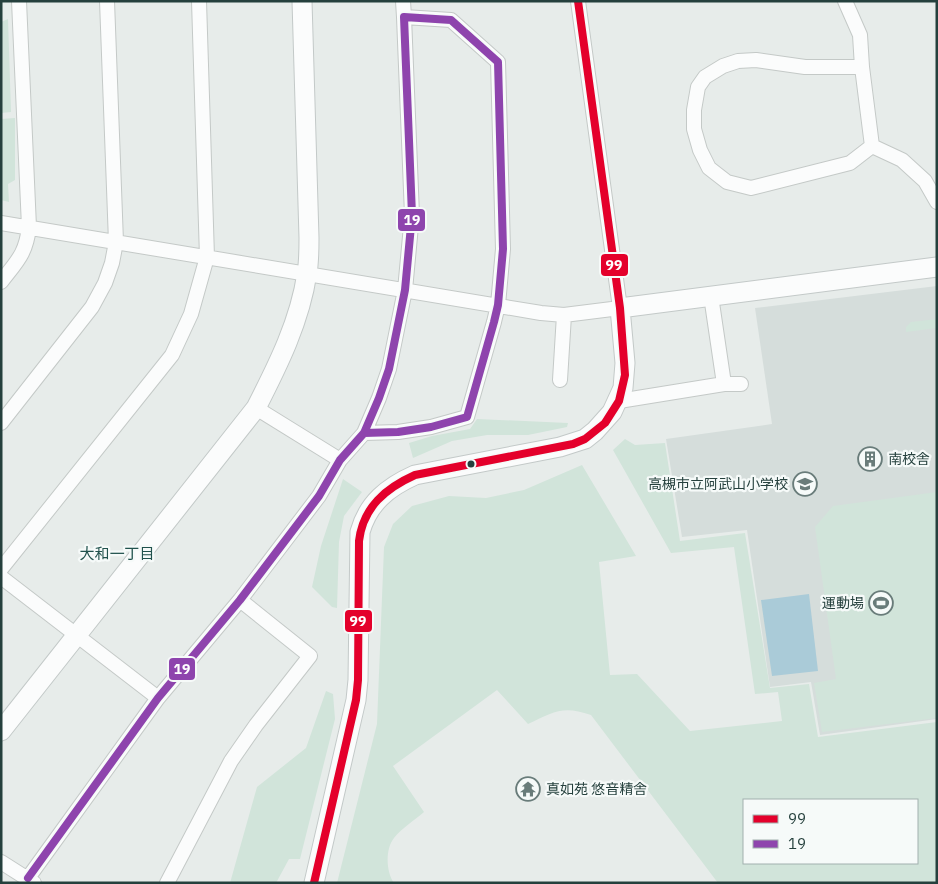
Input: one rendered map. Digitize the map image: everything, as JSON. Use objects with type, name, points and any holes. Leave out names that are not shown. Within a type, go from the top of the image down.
[{"type":"street","points":[[1,282],[27,246],[29,227],[19,1]]},
{"type":"street","points":[[1,423],[92,307],[105,283],[112,263],[116,242],[107,1]]},
{"type":"street","points":[[1,569],[172,355],[191,314],[207,257],[200,1]]},
{"type":"street","points":[[1,732],[256,408],[283,355],[296,317],[307,274],[310,238],[302,1]]},
{"type":"street","points":[[1,862],[31,880],[158,698],[240,600],[319,496],[340,460],[364,433],[379,398],[388,370],[405,290],[412,215],[403,1]]},
{"type":"street","points":[[314,883],[356,700],[358,680],[359,541],[363,521],[368,511],[387,490],[415,475],[573,444],[605,423],[618,401],[625,375],[620,308],[578,1]]},
{"type":"street","points":[[846,1],[860,35],[872,146]]},
{"type":"street","points":[[364,433],[398,432],[431,427],[467,417],[498,305],[503,249],[498,62],[451,20],[404,17]]},
{"type":"street","points":[[862,67],[805,67],[756,60],[738,61],[723,66],[705,77],[698,87],[694,110],[694,129],[700,150],[709,168],[727,182],[751,188],[850,163],[872,146]]},
{"type":"street","points":[[872,146],[902,160],[924,181],[937,202]]},
{"type":"street","points":[[1,223],[541,312],[564,314],[937,266]]},
{"type":"street","points":[[711,296],[724,384]]},
{"type":"street","points":[[560,380],[564,314]]},
{"type":"street","points":[[618,401],[724,384],[742,384]]},
{"type":"street","points":[[256,408],[340,460]]},
{"type":"street","points":[[1,577],[158,698]]},
{"type":"street","points":[[167,883],[231,761],[256,725],[310,656],[240,600]]},
{"type":"shaded area","name":"高槻市立阿武山小学校","points":[[937,286],[937,719],[820,735],[811,682],[770,687],[747,530],[682,537],[666,439],[772,424],[755,308]]},
{"type":"green space","points":[[8,19],[11,112],[1,113],[1,22]]},
{"type":"green space","points":[[15,118],[15,180],[8,184],[9,202],[1,200],[1,119]]},
{"type":"green space","points":[[937,319],[937,328],[906,332],[906,327],[911,322]]},
{"type":"green space","points":[[477,419],[568,423],[567,427],[528,435],[487,435],[452,441],[413,458],[409,443],[432,436],[470,429]]},
{"type":"green space","points":[[625,439],[635,445],[665,443],[680,541],[745,533],[770,688],[809,684],[818,737],[937,722],[937,883],[718,883],[591,715],[573,710],[558,711],[528,724],[497,690],[393,766],[424,812],[401,831],[391,843],[388,854],[388,867],[394,883],[337,883],[377,724],[384,547],[393,524],[412,506],[449,496],[486,498],[524,490],[582,465],[636,556],[599,562],[610,675],[637,674],[690,731],[782,721],[778,692],[755,694],[734,547],[671,553],[613,450]]},
{"type":"green space","points":[[343,479],[362,492],[344,516],[339,542],[337,608],[332,607],[312,587],[321,546]]},
{"type":"green space","name":"運動場","points":[[937,492],[937,718],[822,732],[814,683],[836,679],[815,527],[833,506]]},
{"type":"green space","points":[[326,691],[333,694],[335,719],[300,859],[289,859],[276,883],[230,883],[257,787],[306,748]]},
{"type":"water","points":[[809,594],[818,671],[772,676],[761,600]]},
{"type":"transit line","name":"99","points":[[314,883],[356,700],[358,680],[359,541],[365,518],[378,500],[386,493],[404,480],[415,475],[573,444],[585,439],[605,423],[619,401],[625,375],[620,308],[578,1]]},
{"type":"transit line","name":"19","points":[[28,878],[158,698],[240,600],[319,496],[340,460],[364,433],[389,369],[405,290],[412,215],[404,17],[451,20],[498,62],[503,249],[498,305],[467,417],[431,427],[398,432],[364,433]]},
{"type":"place","name":"南校舎","points":[[870,459]]},
{"type":"place","name":"高槻市立阿武山小学校","points":[[805,484]]},
{"type":"place","name":"運動場","points":[[881,603]]},
{"type":"place","name":"真如苑 悠音精舎","points":[[528,789]]},
{"type":"district","name":"大和一丁目","points":[[117,553]]}]
